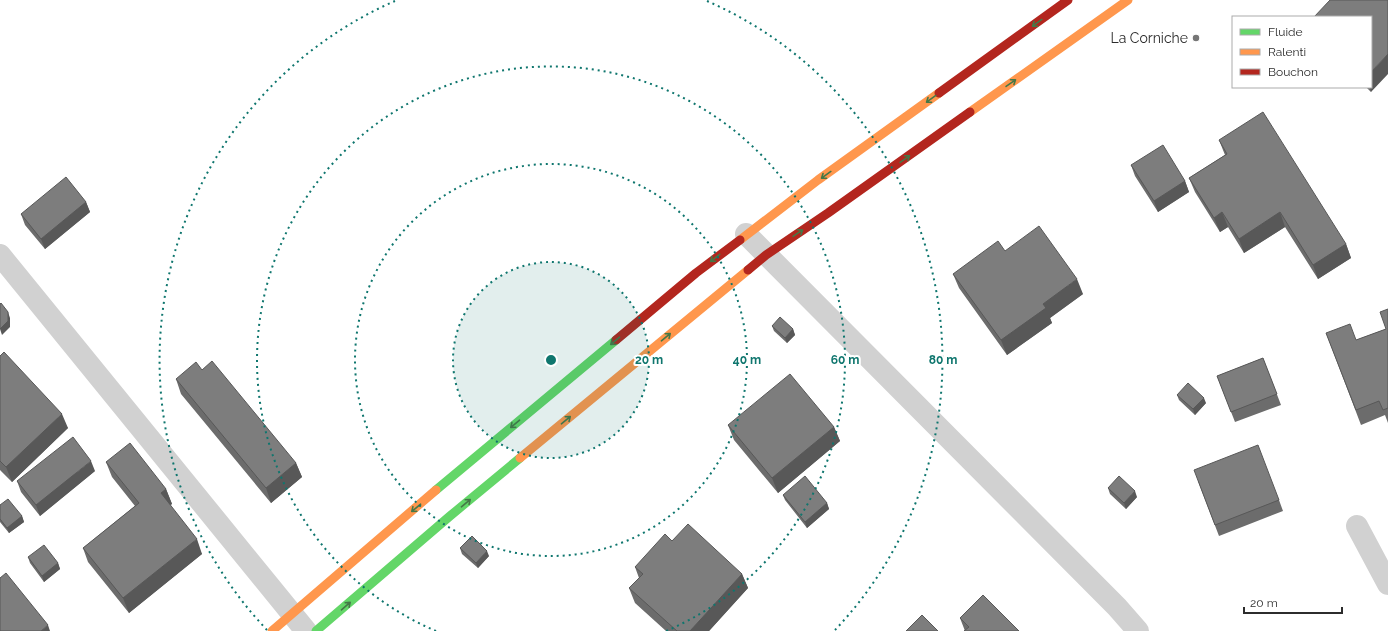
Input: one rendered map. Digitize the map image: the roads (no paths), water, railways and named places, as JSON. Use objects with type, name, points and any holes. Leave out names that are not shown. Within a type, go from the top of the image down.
[{"type":"street","points":[[272,631],[291,613],[696,273],[818,180],[1068,0]]},
{"type":"street","points":[[316,631],[450,516],[766,255],[835,208],[1128,0]]},
{"type":"street","points":[[746,234],[1118,607],[1138,631]]},
{"type":"street","points":[[0,255],[306,631]]},
{"type":"street","points":[[1357,526],[1388,584]]},
{"type":"place","name":"La Corniche","points":[[1196,38]]}]
